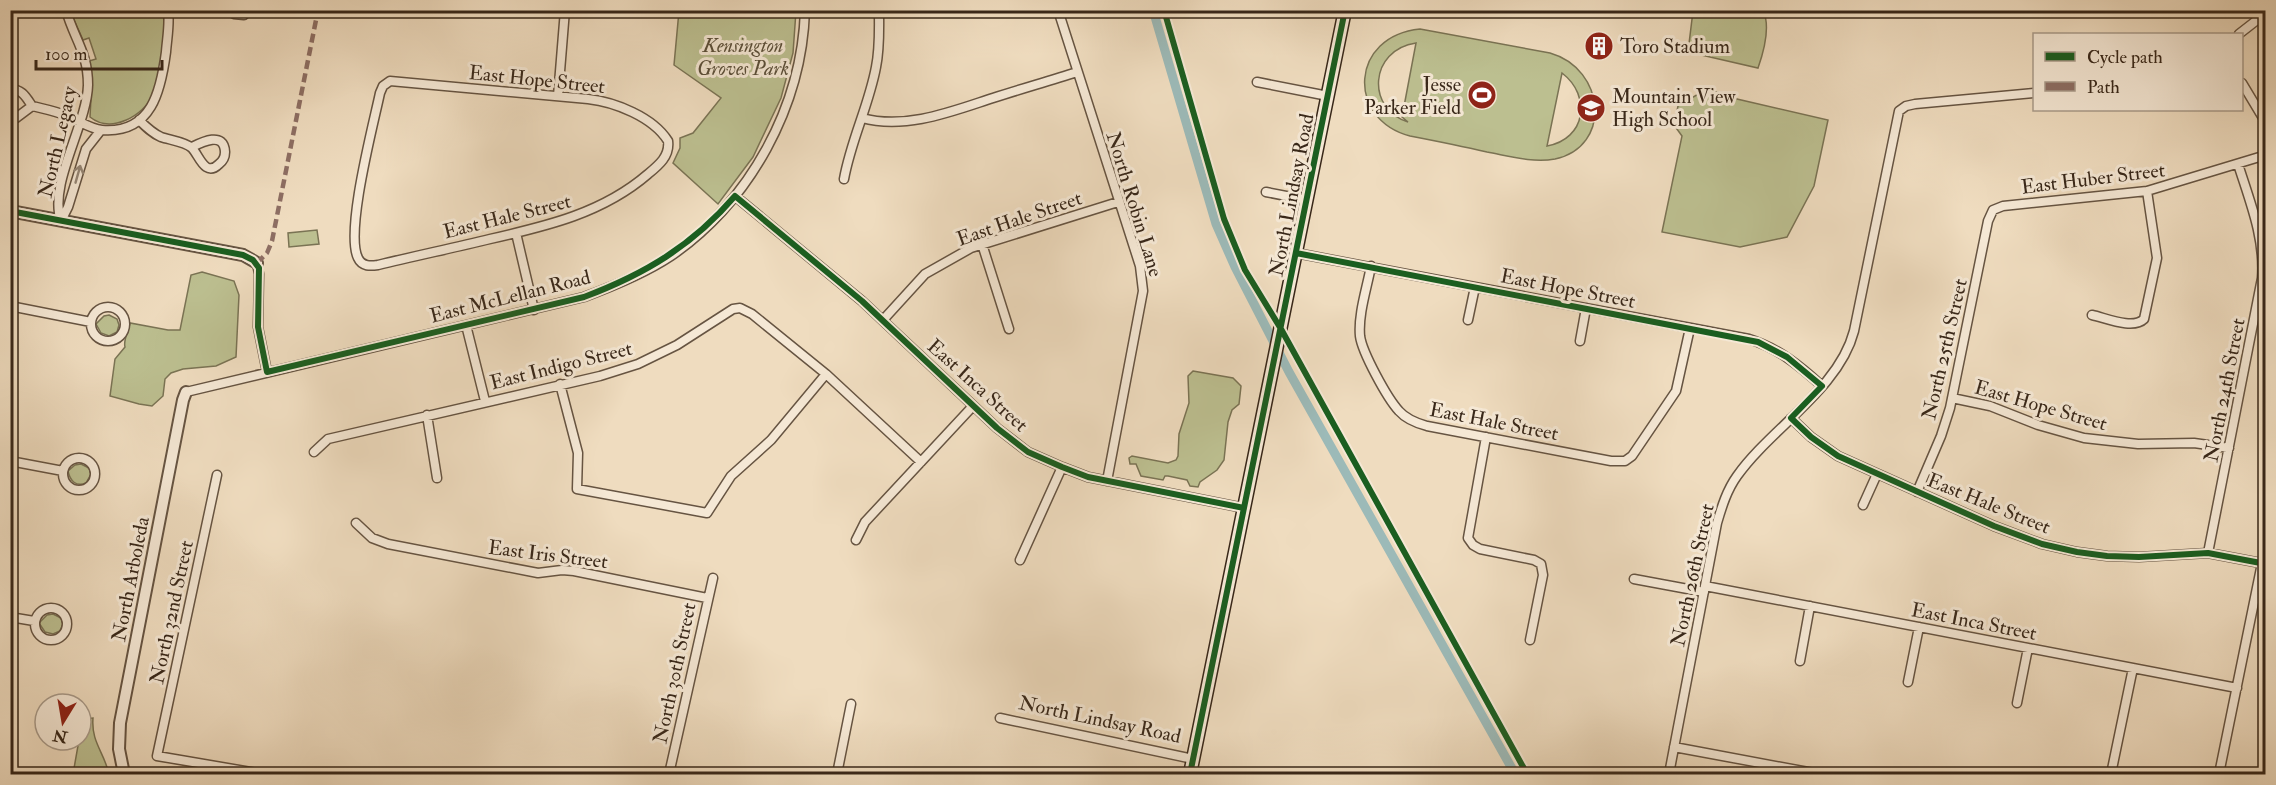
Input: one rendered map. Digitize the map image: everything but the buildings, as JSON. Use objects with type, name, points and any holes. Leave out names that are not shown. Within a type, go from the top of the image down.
[{"type":"main road","name":"North Lindsay Road","points":[[1190,774],[1345,10]]},
{"type":"street","name":"North Legacy","points":[[61,221],[58,205],[66,161],[87,99],[88,73],[81,43],[66,10]]},
{"type":"street","points":[[10,89],[18,89],[25,94],[32,106],[51,110],[101,130],[123,128],[139,120],[155,100],[160,89],[168,31],[168,10]]},
{"type":"street","points":[[229,10],[234,14],[244,15],[248,10]]},
{"type":"street","points":[[558,96],[565,10]]},
{"type":"street","name":"East McLellan Road","points":[[186,392],[584,297],[649,268],[690,241],[717,217],[735,196],[769,146],[785,111],[799,61],[805,10]]},
{"type":"street","points":[[843,179],[876,67],[879,10]]},
{"type":"street","name":"North Robin Lane","points":[[1058,10],[1140,266],[1143,291],[1107,481]]},
{"type":"street","points":[[2240,33],[2265,13]]},
{"type":"street","points":[[862,118],[874,121],[909,120],[936,116],[1077,72]]},
{"type":"street","name":"East Hope Street","points":[[363,264],[357,252],[355,230],[358,200],[380,93],[386,83],[395,81],[600,100],[638,115],[664,135],[669,145]]},
{"type":"street","points":[[1257,82],[1328,96]]},
{"type":"street","points":[[2243,86],[2265,123]]},
{"type":"street","name":"North 26th Street","points":[[1669,774],[1717,523],[1731,486],[1748,462],[1822,386],[1842,361],[1852,338],[1896,120],[1902,108],[1915,104],[2033,93]]},
{"type":"street","points":[[10,118],[16,118],[32,106]]},
{"type":"street","points":[[139,120],[153,133],[192,147]]},
{"type":"street","name":"North Legacy","points":[[61,221],[68,207],[86,149],[101,130]]},
{"type":"street","name":"East Hale Street","points":[[363,264],[378,265],[555,224],[585,213],[628,190],[666,158],[669,145]]},
{"type":"street","name":"East Huber Street","points":[[1993,210],[2003,206],[2147,191],[2265,155]]},
{"type":"street","name":"North 24th Street","points":[[2208,553],[2261,289],[2263,267],[2257,223],[2238,164]]},
{"type":"street","points":[[2092,315],[2133,324],[2142,322],[2144,319],[2157,258],[2147,191]]},
{"type":"street","name":"North Lindsay Road","points":[[1266,192],[1307,200]]},
{"type":"street","name":"East Inca Street","points":[[735,196],[883,320],[1014,442],[1062,468],[1107,481],[1244,508]]},
{"type":"street","name":"East Hale Street","points":[[883,320],[925,274],[971,248],[1118,202]]},
{"type":"street","name":"North 25th Street","points":[[1917,492],[1941,436],[1952,398],[1988,221],[1993,210]]},
{"type":"street","points":[[10,211],[243,255],[257,263],[259,274],[258,327],[267,372]]},
{"type":"street","points":[[516,233],[534,310]]},
{"type":"street","points":[[982,244],[1009,329]]},
{"type":"street","name":"East Hope Street","points":[[1296,253],[1739,337],[1768,346],[1795,363],[1822,386]]},
{"type":"street","name":"East Hale Street","points":[[1371,266],[1361,319],[1361,341],[1366,355],[1393,403],[1404,416],[1419,424],[1616,462],[1625,461],[1635,453],[1676,391],[1690,328]]},
{"type":"street","points":[[1468,320],[1474,286]]},
{"type":"street","points":[[10,306],[91,322]]},
{"type":"street","points":[[113,308],[124,320],[124,330],[118,338],[107,342],[93,333],[91,322],[97,312],[113,308]]},
{"type":"street","name":"East Indigo Street","points":[[314,452],[328,439],[600,376],[638,364],[677,345],[729,310],[736,308],[752,314],[826,374],[921,462]]},
{"type":"street","points":[[1580,341],[1586,308]]},
{"type":"street","points":[[466,325],[485,401]]},
{"type":"street","points":[[560,384],[578,453],[577,489],[707,513],[731,476],[771,440],[826,374]]},
{"type":"street","name":"North Arboleda","points":[[124,774],[119,749],[120,723],[186,392]]},
{"type":"street","name":"East Hope Street","points":[[1952,398],[1990,406],[2038,425],[2084,438],[2127,444],[2194,442],[2229,448]]},
{"type":"street","points":[[856,540],[865,522],[973,406]]},
{"type":"street","points":[[427,415],[437,478]]},
{"type":"street","name":"East Hale Street","points":[[1791,418],[1828,450],[2019,537],[2066,550],[2128,557],[2208,553],[2264,563]]},
{"type":"street","points":[[1486,437],[1468,538],[1480,549],[1534,560],[1541,564],[1543,575],[1530,640]]},
{"type":"street","points":[[79,458],[93,465],[96,476],[92,485],[82,491],[77,491],[67,486],[63,471],[69,461],[79,458]]},
{"type":"street","points":[[10,461],[63,471]]},
{"type":"street","points":[[1020,560],[1062,468]]},
{"type":"street","name":"North 32nd Street","points":[[217,474],[158,756],[263,774]]},
{"type":"street","points":[[1863,505],[1877,474]]},
{"type":"street","name":"East Iris Street","points":[[356,523],[372,538],[388,544],[538,573],[574,571],[707,598]]},
{"type":"street","points":[[2220,774],[2264,563]]},
{"type":"street","name":"North 30th Street","points":[[669,774],[713,578]]},
{"type":"street","name":"East Inca Street","points":[[1634,579],[1810,606],[2237,688]]},
{"type":"street","points":[[1800,661],[1810,606]]},
{"type":"street","points":[[10,617],[34,621]]},
{"type":"street","points":[[1908,682],[1919,627]]},
{"type":"street","points":[[2017,703],[2028,648]]},
{"type":"street","points":[[2111,774],[2133,668]]},
{"type":"street","points":[[837,774],[850,704]]},
{"type":"street","name":"North Lindsay Road","points":[[1000,718],[1193,759]]},
{"type":"street","points":[[1674,747],[1819,774]]},
{"type":"green space","points":[[1763,10],[1767,31],[1758,68],[1688,52],[1693,11]]},
{"type":"green space","points":[[70,11],[163,11],[162,53],[156,87],[148,103],[134,116],[117,123],[107,124],[90,117],[92,79],[89,61],[96,59],[89,38],[83,40]]},
{"type":"green space","name":"Kensington Groves Park","points":[[679,11],[796,11],[793,53],[781,98],[753,157],[718,204],[673,163],[680,148],[680,138],[693,133],[721,98],[674,65]]},
{"type":"green space","name":"Jesse Parker Field","points":[[1420,29],[1550,53],[1569,62],[1582,75],[1591,90],[1595,108],[1593,124],[1586,140],[1573,152],[1555,159],[1529,160],[1410,136],[1389,127],[1375,113],[1367,97],[1365,79],[1369,61],[1380,46],[1397,35]],"holes":[[[1416,43],[1402,117],[1408,122],[1394,115],[1385,105],[1380,93],[1379,80],[1382,68],[1389,56],[1400,48]],[[1562,73],[1572,82],[1578,93],[1581,104],[1580,116],[1577,126],[1570,135],[1560,142],[1547,146]]]},
{"type":"green space","points":[[1705,90],[1730,94],[1737,99],[1828,120],[1814,186],[1787,237],[1740,247],[1662,232],[1682,136],[1674,125],[1678,106]]},
{"type":"green space","points":[[317,230],[319,244],[289,247],[288,233]]},
{"type":"green space","points":[[202,272],[234,281],[239,295],[236,357],[216,366],[183,369],[171,373],[165,379],[163,396],[152,406],[110,396],[115,359],[125,347],[130,323],[180,330],[191,275]]},
{"type":"green space","points":[[109,315],[117,319],[119,325],[117,332],[109,336],[101,333],[96,324],[104,316]]},
{"type":"green space","points":[[1193,371],[1233,378],[1241,386],[1239,404],[1232,410],[1228,422],[1224,460],[1217,470],[1200,482],[1198,487],[1190,486],[1187,480],[1168,476],[1165,476],[1163,480],[1141,476],[1136,464],[1130,464],[1129,458],[1132,456],[1168,463],[1176,460],[1178,456],[1179,434],[1189,403],[1188,376]]},
{"type":"green space","points":[[81,464],[89,468],[91,474],[86,483],[76,484],[70,478],[68,471],[75,465]]},
{"type":"green space","points":[[53,614],[61,618],[63,624],[60,631],[53,634],[45,632],[39,623],[47,615]]},
{"type":"green space","points":[[93,726],[109,774],[73,774],[77,752],[93,752]]},
{"type":"waterway","points":[[1153,10],[1216,224],[1235,267],[1289,372],[1515,774]]},
{"type":"marked path","points":[[257,263],[267,253],[272,241],[318,10]]},
{"type":"cycle path","points":[[1164,10],[1224,219],[1245,270],[1281,329],[1527,774]]},
{"type":"cycle path","points":[[1190,774],[1345,10]]},
{"type":"cycle path","points":[[10,211],[243,255],[253,260],[259,268],[258,327],[267,372],[584,297],[627,279],[666,257],[702,230],[735,196],[862,301],[997,428],[1028,452],[1088,477],[1244,508]]},
{"type":"cycle path","points":[[1296,253],[1758,342],[1787,357],[1822,386],[1791,418],[1811,437],[1838,456],[1994,526],[2042,544],[2077,552],[2139,557],[2208,553],[2266,564]]},
{"type":"place","name":"Toro Stadium","points":[[1599,46]]},
{"type":"place","name":"Jesse Parker Field","points":[[1482,95]]},
{"type":"place","name":"Mountain View High School","points":[[1591,108]]}]
